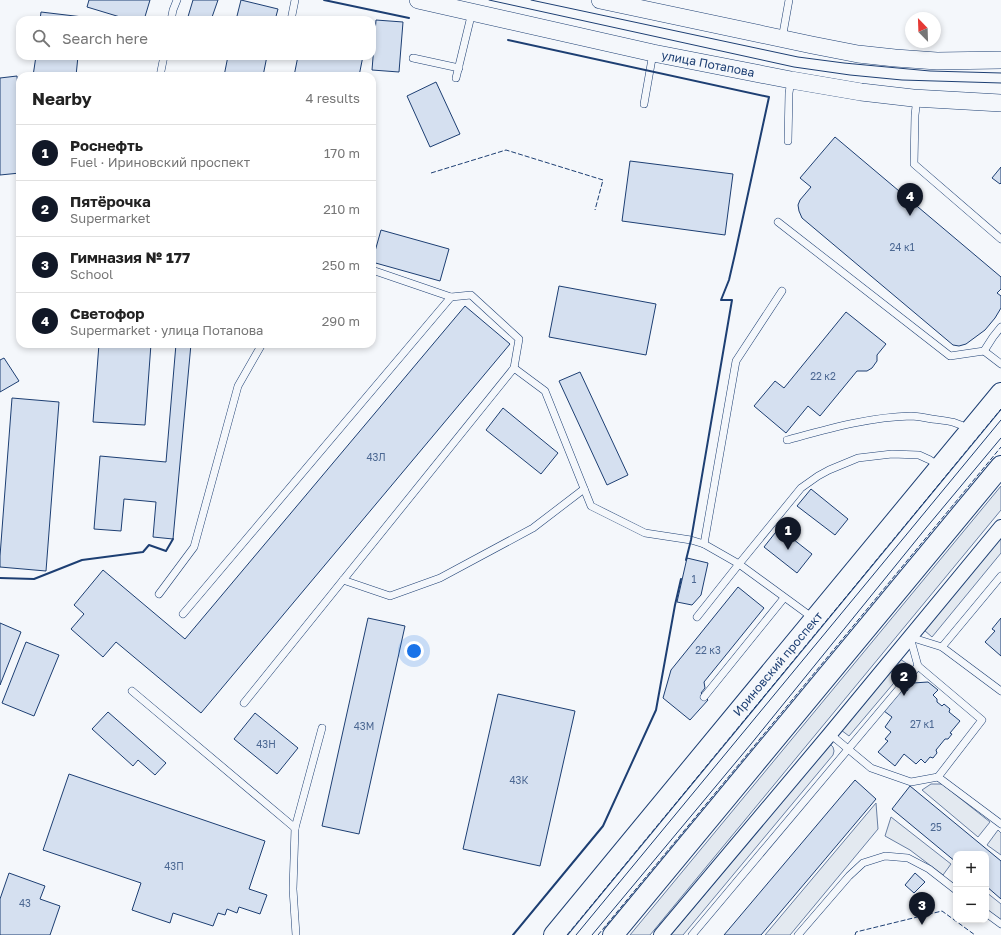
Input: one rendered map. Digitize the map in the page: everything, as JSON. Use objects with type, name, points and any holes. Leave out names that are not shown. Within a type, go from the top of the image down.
[{"type":"main road","name":"Ириновский проспект","points":[[554,935],[1001,393]]},
{"type":"main road","points":[[614,935],[1001,466]]},
{"type":"street","name":"улица Потапова","points":[[418,0],[653,53],[791,80],[861,92],[917,98],[1001,103]]},
{"type":"street","points":[[600,0],[858,54],[937,61],[1001,60]]},
{"type":"street","points":[[661,935],[1001,527]]},
{"type":"lane","points":[[172,16],[177,0]]},
{"type":"lane","points":[[292,16],[295,0]]},
{"type":"lane","points":[[782,39],[789,0]]},
{"type":"lane","points":[[456,78],[472,12]]},
{"type":"lane","points":[[644,104],[653,53]]},
{"type":"lane","points":[[413,58],[459,68]]},
{"type":"lane","points":[[161,72],[163,60]]},
{"type":"lane","points":[[788,141],[789,93],[791,80]]},
{"type":"lane","points":[[917,98],[915,115],[914,164],[1001,239]]},
{"type":"lane","points":[[778,222],[950,356],[984,351],[1001,364]]},
{"type":"lane","points":[[244,702],[514,368],[519,339],[471,295],[451,298],[376,271]]},
{"type":"lane","points":[[704,544],[736,361],[782,291]]},
{"type":"lane","points":[[183,614],[451,298]]},
{"type":"lane","points":[[984,351],[1001,327]]},
{"type":"lane","points":[[159,594],[194,547],[238,386],[260,348]]},
{"type":"lane","points":[[514,368],[545,391],[590,506],[645,533],[690,540],[704,544],[739,564],[815,619]]},
{"type":"lane","points":[[787,440],[874,419],[912,416],[953,421],[962,424],[970,430]]},
{"type":"lane","points":[[696,617],[802,488],[829,470],[858,458],[892,454],[919,455],[940,467]]},
{"type":"lane","points":[[343,580],[390,596],[440,578],[533,528],[584,489]]},
{"type":"lane","points":[[942,646],[1001,576]]},
{"type":"lane","points":[[704,697],[784,598]]},
{"type":"lane","points":[[910,637],[942,646],[1001,691]]},
{"type":"lane","points":[[830,734],[872,768],[911,782],[938,778],[982,720],[918,666],[910,637]]},
{"type":"lane","points":[[692,935],[918,666]]},
{"type":"lane","points":[[132,691],[295,828]]},
{"type":"lane","points":[[296,935],[293,889],[295,828],[322,728]]},
{"type":"lane","points":[[938,778],[1001,824]]},
{"type":"lane","points":[[798,935],[849,876],[863,863],[885,856],[908,858],[929,869],[953,888]]},
{"type":"lane","points":[[989,915],[1001,924]]},
{"type":"shaded area","points":[[1001,486],[1001,510],[650,935],[630,935]]},
{"type":"shaded area","points":[[1001,537],[1001,553],[932,637],[924,630]]},
{"type":"shaded area","points":[[900,659],[909,665],[849,736],[841,730]]},
{"type":"shaded area","points":[[830,744],[833,747],[833,755],[683,935],[671,935]]},
{"type":"shaded area","points":[[931,784],[942,784],[990,822],[978,837],[922,790]]},
{"type":"shaded area","points":[[876,803],[878,829],[790,935],[765,935]]},
{"type":"shaded area","points":[[891,817],[951,864],[943,875],[910,850],[885,836]]},
{"type":"shaded area","points":[[998,830],[1001,833],[1001,855],[987,845]]},
{"type":"shaded area","points":[[989,894],[1001,904],[1001,922],[989,912]]},
{"type":"building","points":[[89,0],[150,0],[145,16],[117,16],[87,7]]},
{"type":"building","points":[[193,0],[218,0],[212,16],[188,16]]},
{"type":"building","points":[[241,0],[278,9],[276,16],[237,16]]},
{"type":"building","points":[[41,12],[75,16],[40,16]]},
{"type":"building","points":[[376,20],[403,22],[399,72],[372,70],[373,60],[376,60]]},
{"type":"building","points":[[35,60],[78,60],[76,72],[34,72]]},
{"type":"building","points":[[227,60],[266,60],[264,72],[225,72]]},
{"type":"building","points":[[297,60],[362,60],[360,72],[295,72]]},
{"type":"building","points":[[16,76],[16,173],[0,175],[0,78]]},
{"type":"building","points":[[436,82],[460,134],[430,147],[407,96]]},
{"type":"building","points":[[835,137],[1001,277],[1001,289],[997,293],[1001,296],[1001,308],[985,330],[966,344],[959,346],[953,345],[802,218],[798,205],[800,200],[811,187],[800,178]]},
{"type":"building","points":[[630,161],[733,174],[725,235],[622,221]]},
{"type":"building","points":[[1001,167],[1001,183],[1000,184],[992,178]]},
{"type":"building","points":[[381,230],[449,249],[440,281],[376,263],[376,248]]},
{"type":"building","points":[[559,286],[656,304],[646,355],[549,337]]},
{"type":"building","points":[[465,306],[510,344],[201,713],[116,642],[103,657],[71,629],[84,614],[74,605],[103,570],[185,639]]},
{"type":"building","points":[[846,312],[886,344],[877,355],[877,361],[872,368],[867,371],[857,371],[820,416],[808,406],[786,433],[754,406],[775,381],[784,388]]},
{"type":"building","points":[[99,348],[151,348],[145,425],[93,422]]},
{"type":"building","points":[[176,348],[191,348],[173,539],[153,537],[156,502],[124,499],[121,531],[94,529],[100,456],[166,462]]},
{"type":"building","points":[[4,358],[19,381],[0,392],[0,360]]},
{"type":"building","points":[[580,372],[628,475],[607,485],[559,381]]},
{"type":"building","points":[[12,398],[59,402],[46,571],[0,567]]},
{"type":"building","points":[[503,408],[558,453],[541,474],[486,430]]},
{"type":"building","points":[[811,489],[848,519],[835,535],[797,506]]},
{"type":"building","points":[[779,528],[812,554],[797,573],[764,547]]},
{"type":"building","points":[[687,558],[708,563],[701,595],[692,605],[677,602]]},
{"type":"building","points":[[738,587],[764,608],[704,682],[705,688],[701,693],[708,700],[690,720],[663,698],[671,670]]},
{"type":"building","points":[[368,618],[405,626],[359,834],[322,826]]},
{"type":"building","points":[[1001,618],[1001,656],[985,642],[995,631],[992,629]]},
{"type":"building","points":[[0,623],[21,632],[0,685]]},
{"type":"building","points":[[26,642],[59,655],[34,716],[2,703]]},
{"type":"building","points":[[928,682],[938,690],[933,695],[937,699],[937,702],[942,706],[944,704],[950,709],[949,712],[960,721],[950,733],[952,734],[948,739],[945,739],[936,750],[937,753],[933,758],[930,757],[925,763],[921,759],[916,764],[904,754],[895,766],[878,752],[888,741],[885,739],[891,732],[885,727],[892,717],[884,711],[903,688],[907,691],[913,683]]},
{"type":"building","points":[[498,694],[575,711],[540,866],[463,849]]},
{"type":"building","points":[[108,712],[166,763],[155,775],[138,760],[133,766],[92,729]]},
{"type":"building","points":[[255,713],[298,748],[277,774],[234,739]]},
{"type":"building","points":[[69,774],[265,841],[249,889],[267,895],[260,914],[239,907],[237,913],[227,909],[225,915],[218,913],[213,926],[173,913],[170,923],[132,910],[141,883],[43,850]]},
{"type":"building","points":[[855,780],[876,799],[761,935],[724,935]]},
{"type":"building","points":[[910,786],[989,851],[953,851],[953,860],[892,809]]},
{"type":"building","points":[[989,851],[1001,861],[1001,899],[989,889]]},
{"type":"building","points":[[9,873],[45,886],[40,899],[60,906],[50,935],[0,935],[0,899]]},
{"type":"building","points":[[915,873],[925,882],[914,893],[905,885]]},
{"type":"tram line","points":[[489,0],[794,67],[850,75],[902,80],[1001,83]]},
{"type":"tram line","points":[[531,0],[798,57],[930,71],[1001,73]]},
{"type":"tram line","points":[[576,935],[1001,420]]},
{"type":"tram line","points":[[592,935],[751,744],[1001,438]]},
{"type":"fence","points":[[431,173],[506,150],[603,180],[595,210]]},
{"type":"fence","points":[[567,935],[1001,409]]},
{"type":"fence","points":[[598,935],[1001,447]]},
{"type":"fence","points":[[855,935],[856,932],[942,911],[975,935]]},
{"type":"wall","points":[[324,0],[409,18]]},
{"type":"wall","points":[[508,40],[769,97],[729,280],[721,300],[732,300],[691,540],[686,560]]},
{"type":"wall","points":[[0,578],[34,579],[82,560],[143,552],[149,545],[166,551],[173,539]]},
{"type":"wall","points":[[513,935],[603,826],[656,710],[681,579]]},
{"type":"place","name":"Светофор","points":[[910,216]]},
{"type":"place","name":"Роснефть","points":[[788,550]]},
{"type":"place","name":"Пятёрочка","points":[[904,696]]},
{"type":"place","name":"Гимназия № 177","points":[[922,925]]}]
